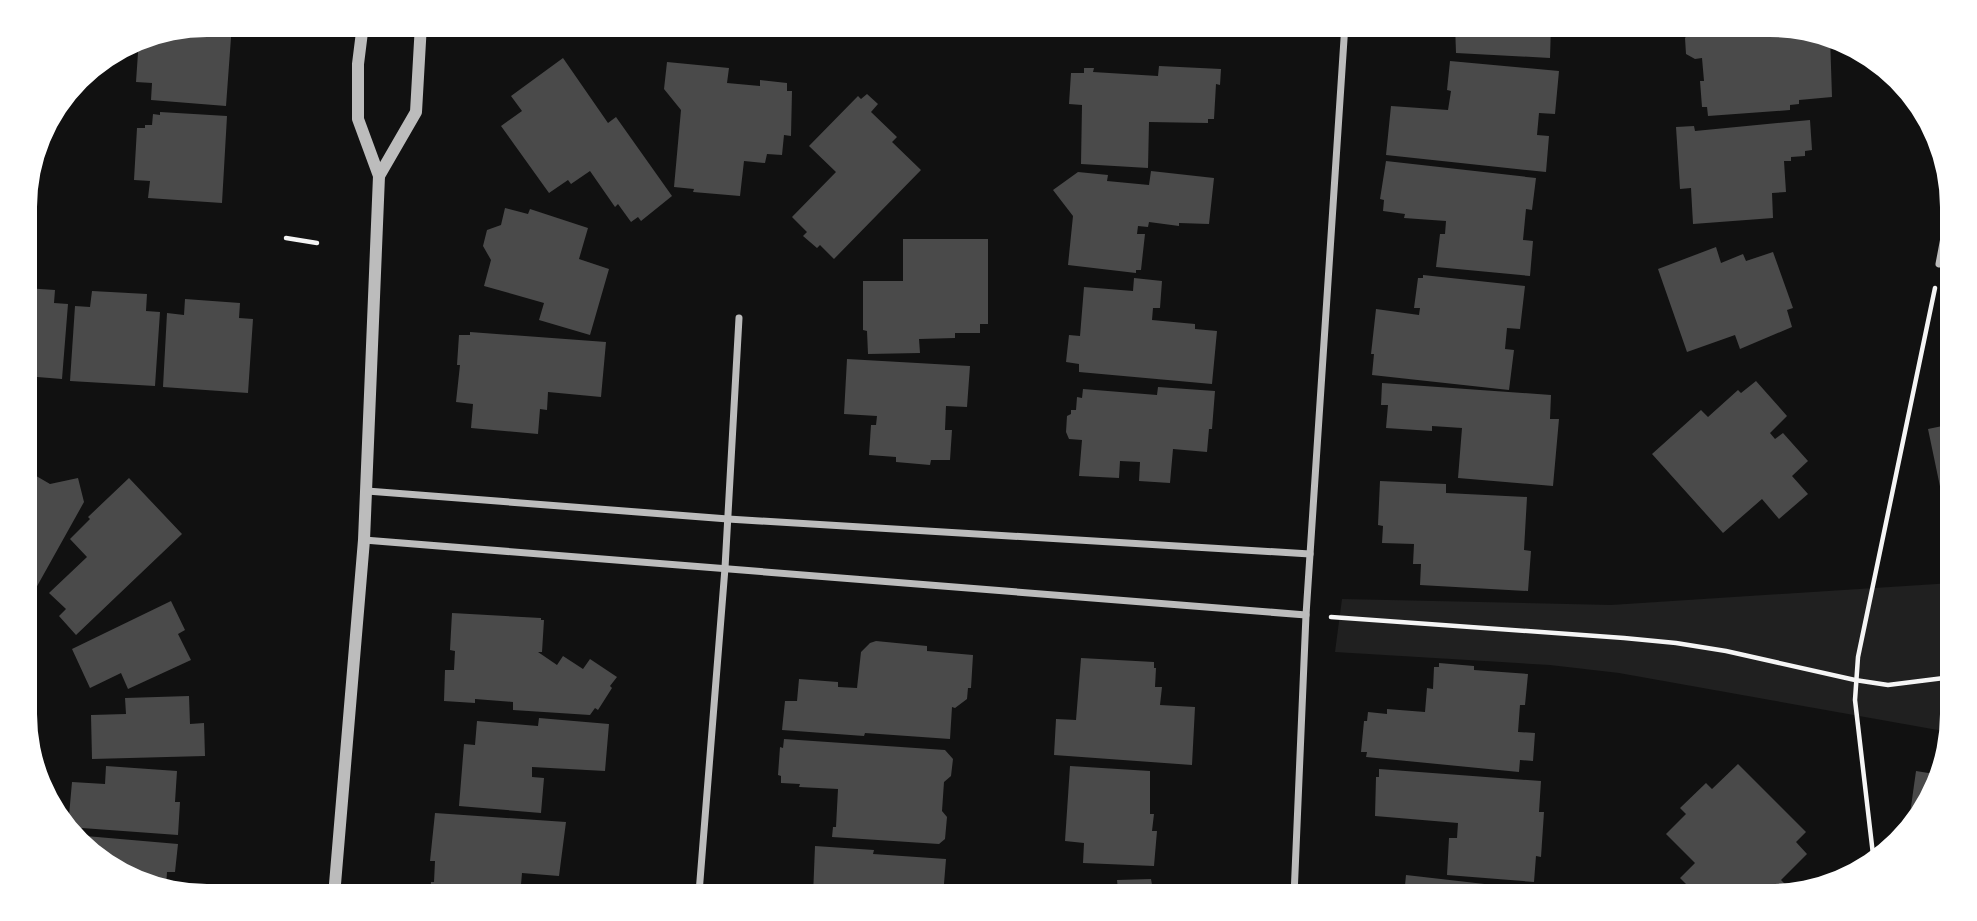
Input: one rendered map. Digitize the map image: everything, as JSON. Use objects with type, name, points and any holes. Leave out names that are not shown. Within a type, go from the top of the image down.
[{"type":"street","points":[[335,884],[364,540],[379,176],[358,119],[362,37]]},
{"type":"street","points":[[379,176],[416,112],[420,37]]},
{"type":"street","points":[[1295,884],[1306,615],[1344,37]]},
{"type":"street","points":[[1939,264],[1940,259]]},
{"type":"street","points":[[700,884],[725,568],[739,318]]},
{"type":"street","points":[[367,491],[727,519],[1310,554]]},
{"type":"street","points":[[364,540],[1306,615]]},
{"type":"path","points":[[286,238],[317,243]]},
{"type":"path","points":[[1873,850],[1855,680],[1939,264]]},
{"type":"path","points":[[1306,615],[1676,643],[1888,685],[1940,678]]},
{"type":"shaded area","points":[[1940,584],[1939,730],[1619,673],[1550,665],[1335,652],[1342,599],[1611,605]]},
{"type":"building","points":[[231,37],[226,106],[151,100],[152,83],[136,82],[138,51],[184,38]]},
{"type":"building","points":[[1455,37],[1551,37],[1550,58],[1456,53]]},
{"type":"building","points":[[1685,38],[1793,38],[1830,48],[1832,97],[1799,100],[1799,104],[1790,105],[1790,110],[1708,116],[1707,107],[1702,107],[1702,58],[1695,59],[1686,54]]},
{"type":"building","points":[[563,58],[608,123],[616,117],[672,196],[641,221],[638,217],[631,222],[618,204],[615,207],[590,171],[571,184],[568,180],[549,193],[501,126],[522,111],[511,96]]},
{"type":"building","points":[[1450,61],[1559,71],[1555,114],[1539,113],[1537,135],[1549,136],[1546,172],[1386,155],[1391,106],[1448,110],[1451,91],[1447,90]]},
{"type":"building","points":[[667,62],[729,68],[727,83],[760,86],[760,80],[787,83],[787,91],[792,91],[791,136],[784,135],[782,155],[767,154],[765,163],[744,161],[740,196],[693,192],[694,189],[674,187],[681,110],[664,89]]},
{"type":"building","points":[[1159,66],[1221,69],[1220,85],[1216,84],[1214,119],[1208,119],[1208,123],[1149,122],[1148,168],[1081,164],[1082,105],[1069,104],[1071,73],[1084,73],[1084,68],[1094,68],[1093,72],[1158,76]]},
{"type":"building","points":[[867,94],[878,104],[871,112],[897,137],[892,142],[921,170],[834,259],[820,245],[817,248],[803,236],[807,232],[792,217],[836,172],[809,146],[858,96],[861,99]]},
{"type":"building","points":[[160,112],[227,116],[222,203],[148,198],[150,181],[134,180],[137,128],[152,125],[153,114],[160,115]]},
{"type":"building","points":[[1810,120],[1812,150],[1805,151],[1805,156],[1791,157],[1791,161],[1784,161],[1786,192],[1772,193],[1773,218],[1693,224],[1691,188],[1680,189],[1676,127],[1694,126],[1695,131]]},
{"type":"building","points":[[1386,161],[1536,178],[1532,210],[1526,209],[1523,240],[1533,241],[1530,276],[1436,267],[1440,234],[1445,234],[1446,221],[1404,218],[1405,214],[1383,211],[1384,200],[1380,199]]},
{"type":"building","points":[[1151,171],[1214,178],[1209,224],[1179,223],[1179,226],[1149,222],[1148,227],[1138,226],[1137,234],[1145,234],[1141,270],[1136,270],[1136,273],[1068,265],[1073,216],[1053,190],[1078,172],[1108,175],[1107,181],[1149,185]]},
{"type":"building","points":[[505,208],[528,214],[530,209],[588,228],[579,259],[609,269],[590,335],[539,320],[544,303],[484,286],[491,260],[483,246],[487,230],[501,225]]},
{"type":"building","points":[[903,239],[988,239],[988,324],[980,324],[980,333],[955,333],[955,338],[919,339],[920,353],[868,354],[867,331],[863,330],[863,281],[903,281]]},
{"type":"building","points":[[1716,247],[1721,263],[1743,254],[1746,261],[1773,252],[1793,308],[1787,310],[1792,327],[1740,349],[1735,335],[1687,352],[1658,269]]},
{"type":"building","points":[[1423,275],[1525,286],[1520,329],[1507,328],[1505,349],[1514,350],[1509,390],[1372,375],[1374,354],[1371,354],[1376,309],[1419,315],[1420,308],[1414,308],[1418,278],[1423,278]]},
{"type":"building","points":[[1134,278],[1162,281],[1160,308],[1153,308],[1152,320],[1195,324],[1195,329],[1217,331],[1212,384],[1079,372],[1079,364],[1066,362],[1069,335],[1080,336],[1084,287],[1133,291]]},
{"type":"building","points":[[37,289],[55,290],[54,303],[68,304],[62,379],[37,377]]},
{"type":"building","points":[[92,291],[147,294],[146,311],[160,312],[155,386],[70,381],[75,306],[90,307]]},
{"type":"building","points":[[185,299],[240,303],[239,318],[253,319],[248,393],[163,387],[167,313],[184,315]]},
{"type":"building","points":[[470,332],[606,342],[601,397],[548,392],[547,410],[540,409],[538,434],[471,428],[473,404],[456,402],[460,365],[457,365],[459,335],[470,335]]},
{"type":"building","points":[[847,359],[970,366],[967,407],[946,406],[945,430],[952,430],[950,460],[931,460],[930,465],[896,462],[896,457],[869,455],[871,425],[876,425],[877,416],[844,414]]},
{"type":"building","points":[[1756,381],[1787,416],[1770,433],[1775,439],[1783,433],[1808,461],[1792,476],[1808,494],[1779,519],[1762,499],[1723,533],[1652,454],[1701,410],[1708,417],[1738,390],[1741,393]]},
{"type":"building","points":[[1382,383],[1551,395],[1550,419],[1559,419],[1553,486],[1458,478],[1462,428],[1432,426],[1432,431],[1386,428],[1388,405],[1381,405]]},
{"type":"building","points":[[1158,387],[1215,391],[1207,452],[1173,449],[1170,483],[1139,481],[1140,462],[1120,461],[1119,478],[1079,476],[1082,440],[1069,439],[1066,432],[1067,416],[1071,414],[1071,410],[1076,410],[1077,397],[1082,398],[1083,389],[1157,395]]},
{"type":"building","points":[[1940,426],[1940,486],[1928,429]]},
{"type":"building","points":[[37,476],[50,484],[78,478],[84,502],[37,586]]},
{"type":"building","points":[[129,478],[182,534],[76,635],[59,616],[66,609],[49,593],[87,557],[70,539],[90,519],[88,517]]},
{"type":"building","points":[[1380,481],[1446,484],[1446,493],[1527,497],[1524,550],[1531,551],[1528,591],[1420,585],[1421,564],[1413,564],[1414,544],[1382,543],[1383,526],[1378,525]]},
{"type":"building","points":[[171,601],[185,630],[178,634],[191,660],[128,689],[121,673],[90,688],[72,649]]},
{"type":"building","points":[[452,613],[541,618],[544,620],[542,652],[538,652],[557,665],[563,656],[583,669],[590,659],[617,677],[598,710],[595,708],[590,715],[513,710],[513,702],[475,699],[475,703],[444,701],[445,670],[454,670],[455,651],[450,650]]},
{"type":"building","points":[[876,641],[927,646],[927,651],[973,655],[971,688],[968,688],[967,699],[955,708],[952,707],[950,739],[782,730],[785,701],[797,701],[799,679],[838,682],[838,687],[857,688],[861,652]]},
{"type":"building","points":[[1081,658],[1154,662],[1155,687],[1162,687],[1160,705],[1195,707],[1192,765],[1054,755],[1056,719],[1076,720]]},
{"type":"building","points":[[1439,663],[1474,666],[1474,670],[1528,674],[1525,705],[1520,705],[1518,732],[1535,733],[1533,761],[1520,760],[1519,772],[1366,757],[1367,752],[1361,752],[1364,721],[1367,721],[1368,712],[1387,714],[1387,709],[1425,712],[1427,688],[1433,689],[1434,667],[1439,667]]},
{"type":"building","points":[[189,696],[190,724],[204,723],[205,756],[92,759],[91,715],[126,714],[125,698]]},
{"type":"building","points":[[539,718],[609,724],[605,771],[532,767],[532,777],[544,778],[541,813],[459,806],[464,744],[475,745],[477,721],[538,726]]},
{"type":"building","points":[[784,739],[945,750],[953,759],[951,776],[944,782],[942,811],[947,817],[945,839],[939,844],[832,837],[833,827],[836,827],[838,789],[781,783],[781,776],[778,775],[780,747],[783,748]]},
{"type":"building","points":[[1738,764],[1806,832],[1796,842],[1807,854],[1781,880],[1785,884],[1686,884],[1680,878],[1695,863],[1666,834],[1686,814],[1680,808],[1706,783],[1712,789]]},
{"type":"building","points":[[106,766],[177,771],[175,802],[180,802],[178,835],[80,828],[69,814],[72,782],[105,784]]},
{"type":"building","points":[[1070,766],[1150,771],[1150,814],[1154,814],[1152,831],[1157,831],[1154,866],[1083,863],[1084,843],[1065,841]]},
{"type":"building","points":[[1379,769],[1541,781],[1539,812],[1544,812],[1541,857],[1536,856],[1534,882],[1447,875],[1449,838],[1457,838],[1458,823],[1375,816],[1376,777],[1379,777]]},
{"type":"building","points":[[1916,771],[1929,773],[1918,800],[1910,811]]},
{"type":"building","points":[[435,813],[566,822],[559,876],[522,873],[521,884],[431,884],[434,882],[435,861],[430,861]]},
{"type":"building","points":[[87,836],[178,844],[175,872],[167,872],[167,879],[121,862]]},
{"type":"building","points":[[815,846],[874,850],[873,854],[946,859],[944,884],[813,884]]},
{"type":"building","points":[[1406,875],[1484,884],[1405,884]]},
{"type":"building","points":[[1151,879],[1152,884],[1117,884],[1117,880]]}]
